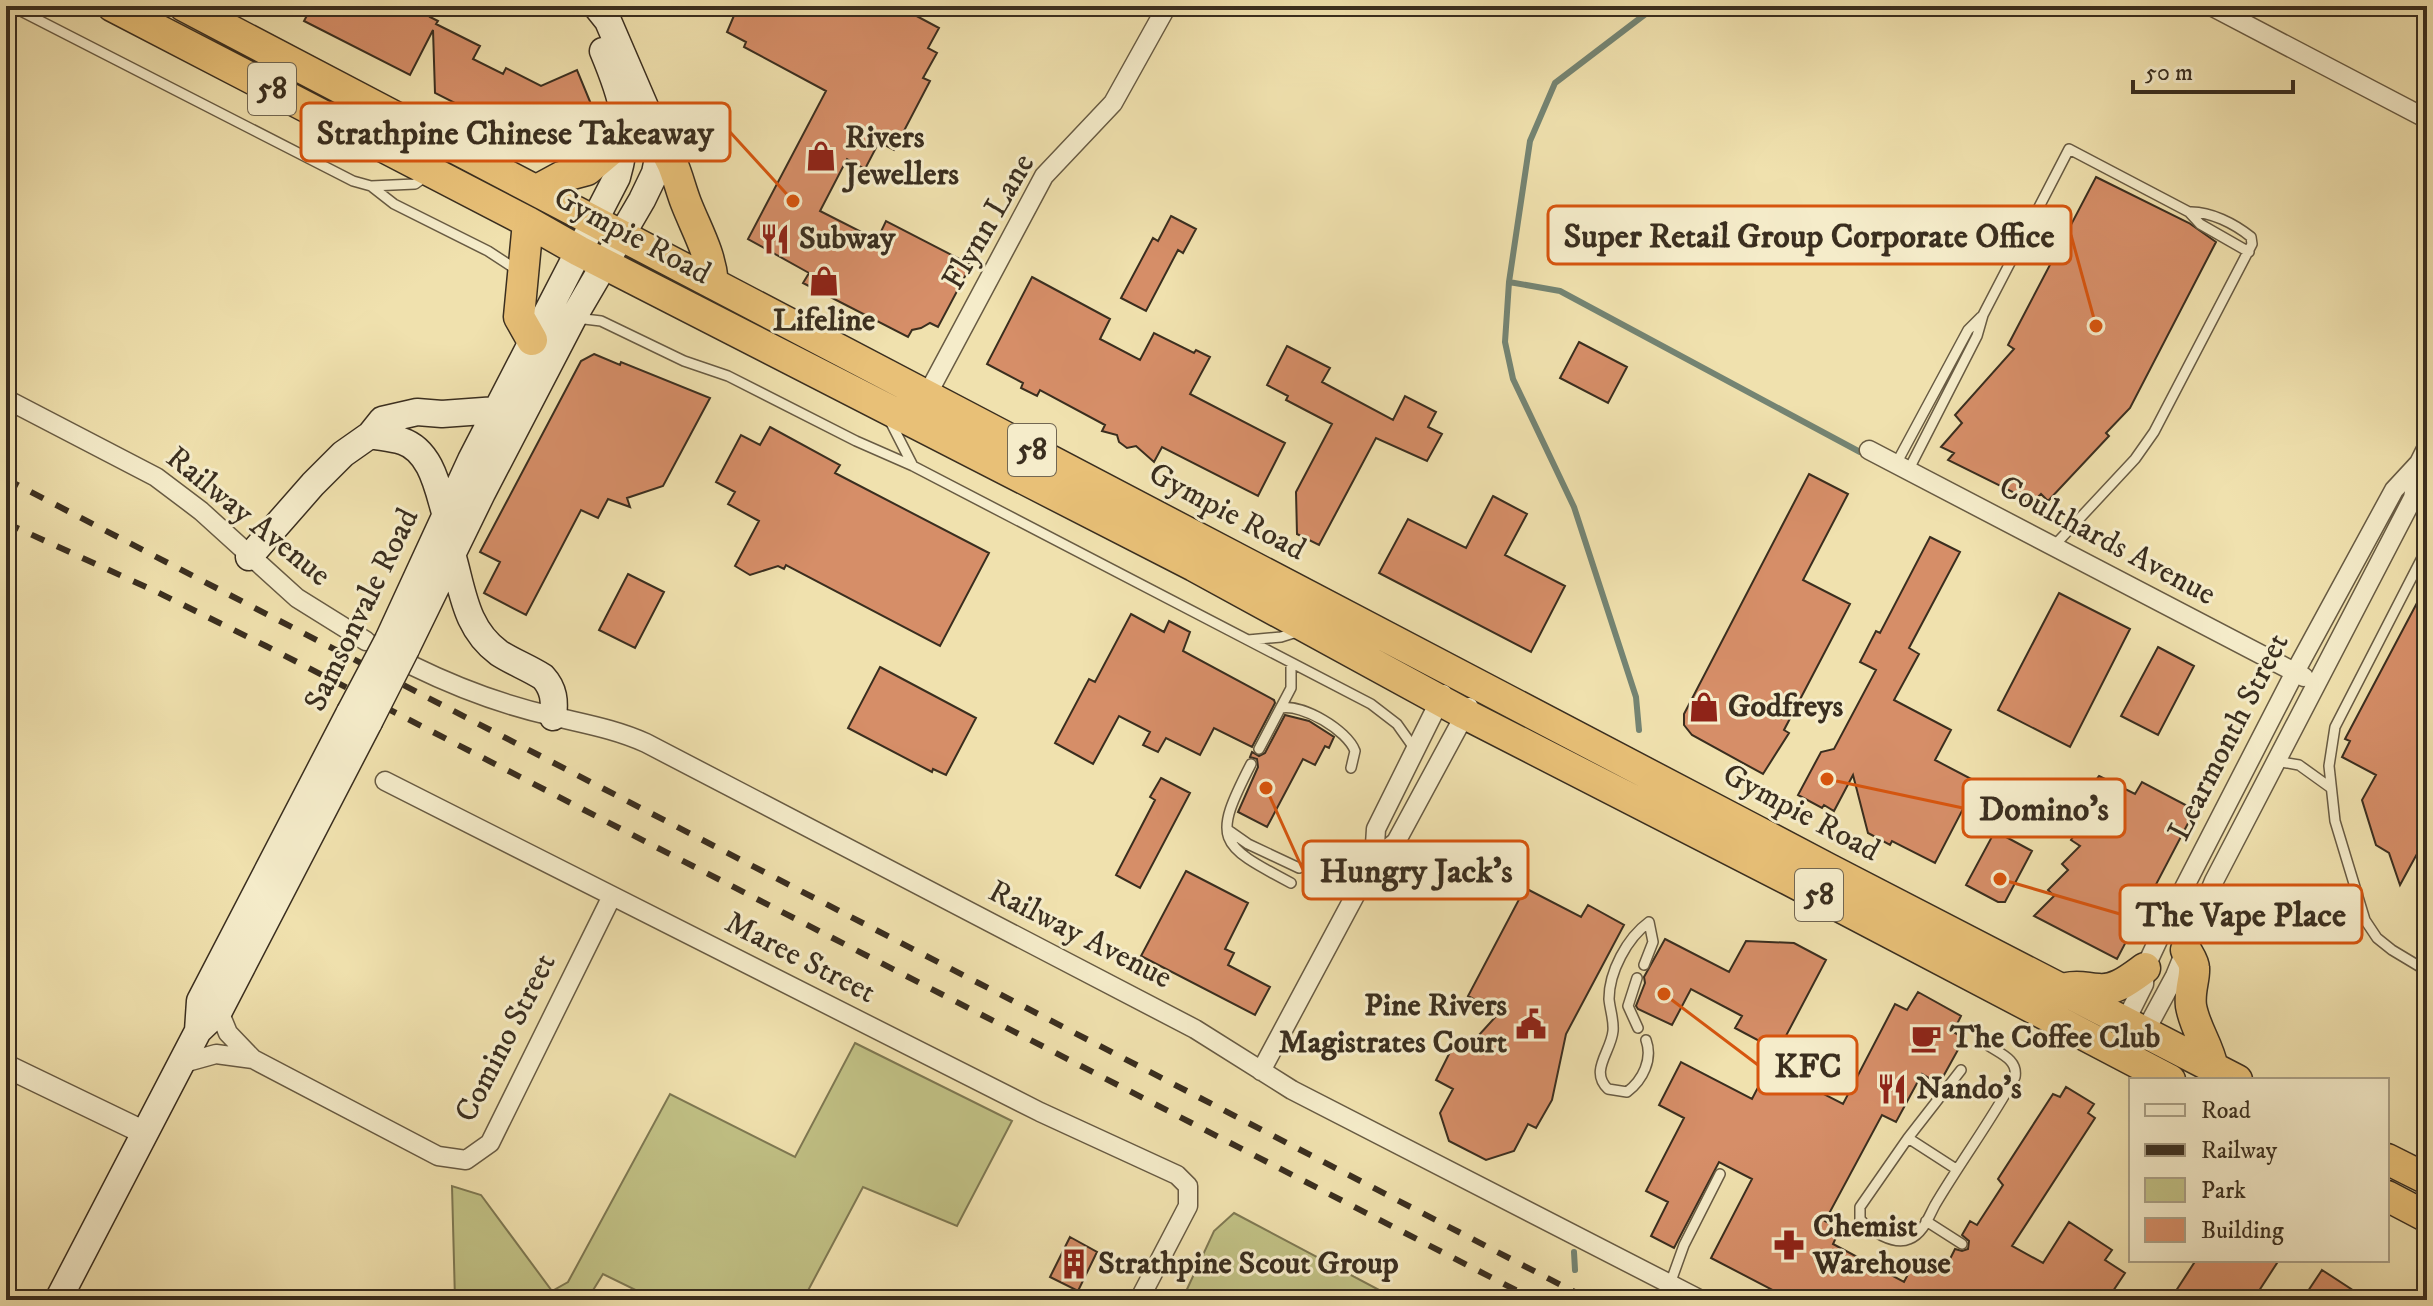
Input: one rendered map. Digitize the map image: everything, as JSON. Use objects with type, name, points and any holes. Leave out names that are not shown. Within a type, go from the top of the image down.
[{"type":"highway","name":"Gympie Road","points":[[112,6],[884,409],[1194,566],[1453,707],[2128,1040],[2225,1074]]},
{"type":"highway","name":"Gympie Road","points":[[184,6],[2060,989],[2128,1040],[2168,1078]]},
{"type":"highway","points":[[537,190],[561,177],[587,170],[626,137]]},
{"type":"highway","points":[[661,144],[672,158],[686,202],[711,258],[713,282]]},
{"type":"highway","points":[[528,222],[519,317],[532,340]]},
{"type":"highway","points":[[2186,950],[2195,968],[2190,991],[2191,1007],[2199,1031],[2225,1074]]},
{"type":"highway","points":[[2060,989],[2082,985],[2095,989],[2110,988],[2126,982],[2145,968]]},
{"type":"highway","points":[[2389,1160],[2427,1179]]},
{"type":"highway","points":[[2389,1197],[2427,1217]]},
{"type":"main road","points":[[589,6],[593,29],[624,107],[626,137],[608,227]]},
{"type":"main road","points":[[596,6],[608,21],[661,144],[650,186],[608,227]]},
{"type":"main road","name":"Samsonvale Road","points":[[58,1300],[198,1031],[219,1011],[393,649],[446,516],[532,340],[591,257],[608,227]]},
{"type":"main road","name":"Samsonvale Road","points":[[393,649],[452,554],[573,318],[591,257]]},
{"type":"main road","points":[[249,557],[313,484],[343,454],[370,435],[382,420],[417,412],[442,414],[497,410]]},
{"type":"main road","points":[[370,435],[403,441],[415,448],[432,470],[446,516]]},
{"type":"main road","points":[[452,554],[465,606],[480,635],[502,655],[543,677],[553,693],[553,717]]},
{"type":"main road","name":"Samsonvale Road","points":[[198,1031],[200,1001],[360,717]]},
{"type":"street","name":"Flynn Lane","points":[[927,395],[1044,176],[1113,103],[1167,6]]},
{"type":"street","points":[[2211,6],[2427,119]]},
{"type":"street","name":"Railway Avenue","points":[[6,399],[156,477],[201,511],[249,557],[317,613],[486,698],[618,731],[646,743],[1195,1029],[1292,1090],[1701,1300]]},
{"type":"street","name":"Coulthards Avenue","points":[[1869,450],[2317,683]]},
{"type":"street","name":"Learmonth Street","points":[[2128,1040],[2144,984],[2145,968],[2295,672],[2394,490],[2423,455]]},
{"type":"street","name":"Learmonth Street","points":[[2128,1040],[2186,950],[2214,881],[2413,498],[2423,455]]},
{"type":"street","points":[[1261,1071],[1374,860],[1396,842],[1453,707],[1454,672]]},
{"type":"street","points":[[1374,860],[1376,829],[1416,751],[1453,707],[1480,686]]},
{"type":"street","points":[[2248,765],[2273,768]]},
{"type":"street","name":"Maree Street","points":[[385,781],[1040,1112],[1177,1175],[1188,1186],[1188,1206],[1139,1300]]},
{"type":"street","name":"Comino Street","points":[[219,1011],[228,1033],[253,1059],[438,1156],[466,1160],[490,1143],[612,896]]},
{"type":"street","name":"Comino Street","points":[[180,1064],[216,1054],[253,1059]]},
{"type":"street","points":[[6,1066],[145,1133]]},
{"type":"lane","points":[[11,6],[353,181],[371,186],[415,184],[432,172]]},
{"type":"lane","points":[[1902,468],[1968,330],[1983,315],[2069,149],[2189,212],[2200,224],[2249,252]]},
{"type":"lane","points":[[371,186],[394,204],[488,251],[512,269],[523,273]]},
{"type":"lane","points":[[2053,547],[2135,459],[2154,432],[2249,252],[2251,237],[2245,232],[2204,212],[2189,212]]},
{"type":"lane","points":[[573,318],[601,321],[684,361],[728,376],[856,441],[913,466],[1385,712],[1416,751]]},
{"type":"lane","points":[[884,409],[913,466]]},
{"type":"lane","points":[[2427,548],[2335,727],[2329,760],[2335,821],[2365,920],[2377,938],[2427,971]]},
{"type":"lane","points":[[1246,640],[1281,637],[1307,628]]},
{"type":"lane","points":[[1259,749],[1291,688],[1291,664]]},
{"type":"lane","points":[[1281,708],[1294,707],[1342,733],[1355,751],[1351,768]]},
{"type":"lane","points":[[1251,764],[1230,806],[1226,829],[1233,845],[1246,859],[1291,883]]},
{"type":"lane","points":[[2273,768],[2299,765],[2331,788]]},
{"type":"lane","points":[[1226,829],[1248,844],[1299,868]]},
{"type":"lane","points":[[1644,965],[1653,942],[1649,922],[1635,934],[1624,952],[1610,990],[1613,1030],[1599,1071],[1600,1079],[1608,1089],[1627,1092],[1636,1084],[1648,1058],[1646,1040]]},
{"type":"lane","points":[[1637,978],[1628,1006],[1638,1028]]},
{"type":"lane","points":[[1961,1070],[1860,1207],[1860,1219],[1880,1233],[1904,1241],[1917,1235],[2015,1077],[2016,1067],[2012,1062],[1989,1046]]},
{"type":"lane","points":[[1908,1138],[1956,1169]]},
{"type":"lane","points":[[1670,1284],[1684,1245],[1720,1174]]},
{"type":"lane","points":[[1926,1221],[1962,1244]]},
{"type":"green space","points":[[855,1043],[1012,1121],[957,1226],[863,1187],[803,1300],[766,1297],[752,1300],[656,1300],[603,1274],[587,1300],[455,1300],[452,1186],[481,1195],[552,1291],[568,1282],[670,1094],[795,1157]]},
{"type":"green space","points":[[1234,1213],[1398,1300],[1182,1300],[1214,1231]]},
{"type":"building","points":[[312,6],[436,6],[430,17],[438,21],[436,24],[480,46],[473,59],[503,74],[506,68],[541,86],[577,70],[591,104],[590,120],[574,144],[561,151],[542,151],[526,142],[528,140],[435,93],[433,30],[410,75],[304,21]]},
{"type":"building","points":[[738,6],[898,6],[939,28],[928,48],[937,53],[923,78],[930,81],[894,150],[879,142],[865,169],[847,159],[820,211],[877,240],[886,221],[971,265],[938,327],[930,323],[912,330],[908,337],[803,283],[809,273],[748,239],[826,91],[744,47],[746,42],[727,32]]},
{"type":"building","points":[[2096,177],[2189,223],[2216,242],[2130,408],[2106,433],[2109,436],[2048,501],[2041,494],[2030,505],[2019,495],[1948,460],[1954,453],[1941,447],[1962,423],[1955,415],[2014,349],[2008,345]]},
{"type":"building","points":[[1171,216],[1196,229],[1183,253],[1178,250],[1146,311],[1121,298],[1153,238],[1158,241]]},
{"type":"building","points":[[1032,277],[1110,319],[1100,339],[1140,360],[1154,333],[1194,353],[1196,350],[1210,357],[1190,394],[1285,443],[1258,496],[1162,447],[1154,462],[1136,446],[1127,448],[1119,442],[1117,435],[1102,431],[1105,425],[1040,390],[1037,396],[1021,388],[1023,383],[987,364]]},
{"type":"building","points":[[1579,342],[1627,367],[1608,403],[1560,378]]},
{"type":"building","points":[[1287,346],[1330,368],[1322,382],[1393,420],[1405,396],[1436,412],[1428,427],[1442,434],[1427,461],[1376,438],[1319,545],[1297,534],[1296,492],[1332,424],[1286,400],[1288,396],[1267,385]]},
{"type":"building","points":[[594,354],[710,398],[663,486],[627,498],[630,507],[608,499],[598,518],[581,510],[526,615],[484,593],[500,562],[480,552],[581,361]]},
{"type":"building","points":[[770,427],[840,465],[835,473],[989,553],[940,646],[786,565],[784,569],[778,566],[750,575],[735,566],[759,521],[728,504],[735,492],[716,482],[741,435],[760,445]]},
{"type":"building","points":[[1809,474],[1848,494],[1803,580],[1850,604],[1784,730],[1789,733],[1763,774],[1692,735],[1684,725],[1684,714]]},
{"type":"building","points":[[1493,496],[1527,514],[1505,555],[1565,586],[1531,652],[1379,573],[1408,519],[1466,548]]},
{"type":"building","points":[[1930,537],[1960,552],[1909,648],[1919,654],[1894,700],[1951,730],[1935,760],[1977,782],[1935,863],[1892,841],[1890,845],[1868,833],[1853,775],[1834,811],[1798,795],[1821,752],[1834,749],[1876,670],[1860,662],[1876,631],[1880,633]]},
{"type":"building","points":[[628,574],[664,592],[635,648],[599,630]]},
{"type":"building","points":[[2427,584],[2427,856],[2418,852],[2400,885],[2389,853],[2376,845],[2362,800],[2376,775],[2342,757],[2350,741],[2345,739]]},
{"type":"building","points":[[2059,593],[2130,629],[2070,747],[1998,710]]},
{"type":"building","points":[[1131,614],[1164,632],[1169,621],[1190,632],[1183,651],[1274,700],[1252,747],[1214,728],[1200,755],[1166,738],[1158,752],[1143,745],[1150,732],[1119,716],[1093,764],[1055,743],[1089,679],[1095,682]]},
{"type":"building","points":[[2158,647],[2194,666],[2158,735],[2121,716]]},
{"type":"building","points":[[880,667],[976,718],[946,775],[933,769],[932,772],[848,728]]},
{"type":"building","points":[[1285,715],[1309,721],[1334,737],[1315,765],[1303,759],[1267,827],[1238,812],[1258,767],[1257,759],[1250,757],[1252,752],[1259,756],[1265,753]]},
{"type":"building","points":[[2099,776],[2135,794],[2142,782],[2195,810],[2117,959],[2034,916],[2054,896],[2048,890],[2068,870],[2062,864],[2080,846],[2071,840],[2084,820],[2080,815],[2092,798],[2086,793]]},
{"type":"building","points":[[1161,778],[1190,793],[1140,888],[1116,875],[1155,800],[1150,797]]},
{"type":"building","points":[[1995,831],[2032,851],[2005,902],[1998,902],[1966,885]]},
{"type":"building","points":[[1186,871],[1248,903],[1225,949],[1234,953],[1228,965],[1270,987],[1255,1015],[1141,956]]},
{"type":"building","name":"Pine Rivers Magistrates Court","points":[[1525,888],[1581,917],[1588,905],[1624,925],[1566,1034],[1552,1100],[1536,1128],[1528,1124],[1514,1151],[1486,1160],[1449,1141],[1440,1113],[1453,1089],[1436,1080],[1456,1040],[1469,1046],[1499,1013],[1468,996]]},
{"type":"building","points":[[1665,939],[1729,972],[1746,941],[1794,943],[1826,960],[1778,1051],[1735,1028],[1742,1016],[1691,989],[1672,1025],[1638,1009],[1636,1006],[1645,983],[1644,977]]},
{"type":"building","points":[[1918,992],[1961,1016],[1953,1032],[1961,1036],[1955,1046],[1959,1048],[1939,1084],[1922,1074],[1896,1122],[1882,1115],[1825,1221],[1840,1229],[1833,1244],[1904,1282],[1917,1257],[1944,1271],[1955,1249],[1968,1249],[1969,1241],[1962,1235],[1970,1221],[1977,1225],[2003,1185],[1998,1179],[2053,1094],[2060,1097],[2066,1087],[2094,1104],[2088,1113],[2095,1118],[2012,1246],[2043,1263],[2069,1222],[2112,1250],[2105,1260],[2125,1273],[2107,1300],[1792,1300],[1711,1258],[1752,1179],[1719,1162],[1674,1248],[1651,1236],[1668,1202],[1646,1191],[1684,1118],[1659,1105],[1681,1062],[1752,1099],[1769,1066],[1843,1104],[1895,1004],[1907,1010]]},
{"type":"building","name":"Strathpine Scout Group","points":[[1070,1237],[1097,1252],[1078,1291],[1050,1277]]},
{"type":"building","points":[[2195,1262],[2278,1262],[2253,1300],[2170,1300]]},
{"type":"building","points":[[2322,1270],[2368,1300],[2302,1300]]},
{"type":"waterway","points":[[1639,730],[1636,697],[1574,507],[1513,379],[1505,342],[1509,282],[1530,141],[1555,83],[1656,6]]},
{"type":"waterway","points":[[1509,282],[1560,291],[1860,452]]},
{"type":"waterway","points":[[1574,1252],[1575,1270]]},
{"type":"railway","points":[[6,479],[1590,1300]]},
{"type":"railway","points":[[6,523],[266,646],[1535,1300]]},
{"type":"place","name":"Rivers Jewellers","points":[[821,156]]},
{"type":"place","name":"Strathpine Chinese Takeaway","points":[[793,201]]},
{"type":"place","name":"Subway","points":[[775,239]]},
{"type":"place","name":"Lifeline","points":[[824,281]]},
{"type":"place","name":"Super Retail Group Corporate Office","points":[[2096,326]]},
{"type":"place","name":"Godfreys","points":[[1704,707]]},
{"type":"place","name":"Domino's","points":[[1827,779]]},
{"type":"place","name":"Hungry Jack's","points":[[1266,788]]},
{"type":"place","name":"The Vape Place","points":[[2000,879]]},
{"type":"place","name":"KFC","points":[[1664,994]]},
{"type":"place","name":"Pine Rivers Magistrates Court","points":[[1531,1024]]},
{"type":"place","name":"The Coffee Club","points":[[1926,1038]]},
{"type":"place","name":"Nando's","points":[[1892,1089]]},
{"type":"place","name":"Chemist Warehouse","points":[[1789,1245]]},
{"type":"place","name":"Strathpine Scout Group","points":[[1074,1264]]}]
